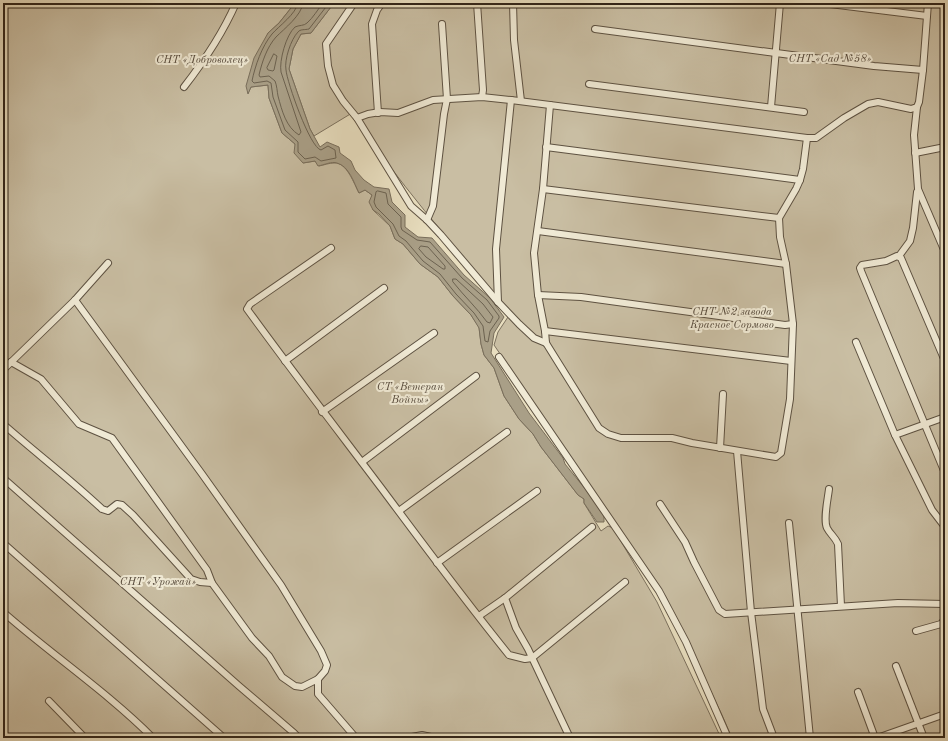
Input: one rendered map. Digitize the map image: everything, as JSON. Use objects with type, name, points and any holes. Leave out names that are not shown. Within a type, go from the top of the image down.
[{"type":"street","points":[[184,88],[207,57],[227,24],[236,3]]},
{"type":"street","points":[[354,3],[326,44],[328,66],[333,85],[343,101],[357,118],[411,206],[428,220],[498,302],[534,338],[546,344]]},
{"type":"street","points":[[378,113],[372,24],[377,10],[382,3]]},
{"type":"street","points":[[477,3],[483,90],[482,97]]},
{"type":"street","points":[[513,3],[514,40],[521,101]]},
{"type":"street","points":[[771,107],[780,3]]},
{"type":"street","points":[[822,3],[927,16]]},
{"type":"street","points":[[928,3],[920,102],[917,107],[914,135],[918,189],[910,241],[899,256],[879,263],[864,264],[860,268],[945,473]]},
{"type":"street","points":[[428,220],[432,206],[444,114],[448,99],[442,24]]},
{"type":"street","points":[[595,29],[776,53],[923,70]]},
{"type":"street","points":[[589,84],[804,112]]},
{"type":"street","points":[[357,118],[368,114],[398,113],[433,100],[482,97],[816,138],[844,118],[868,104],[878,102],[911,109],[917,107]]},
{"type":"street","points":[[498,302],[496,249],[511,100]]},
{"type":"street","points":[[550,105],[543,189],[534,253],[538,295],[546,344],[599,428],[608,434],[621,438],[672,438],[720,448],[776,457],[781,453],[790,399],[793,324],[786,264],[780,237],[779,218],[800,180],[807,138]]},
{"type":"street","points":[[546,147],[800,180]]},
{"type":"street","points":[[915,153],[945,147]]},
{"type":"street","points":[[543,189],[779,218]]},
{"type":"street","points":[[918,189],[945,252]]},
{"type":"street","points":[[538,231],[786,264]]},
{"type":"street","points":[[331,248],[250,304],[247,309],[322,412],[362,462],[437,563],[509,655],[525,659],[532,658],[625,582]]},
{"type":"street","points":[[899,256],[945,361]]},
{"type":"street","points":[[3,370],[75,300],[108,263]]},
{"type":"street","points":[[285,361],[384,288]]},
{"type":"street","points":[[538,295],[581,297],[785,325],[793,324]]},
{"type":"street","points":[[11,362],[41,379],[79,424],[112,438],[207,570],[212,583],[252,638],[269,656],[282,677],[295,686],[302,687],[318,679],[327,665],[321,651],[281,585],[75,300]]},
{"type":"street","points":[[545,331],[791,361]]},
{"type":"street","points":[[322,412],[434,333]]},
{"type":"street","points":[[856,342],[895,435],[932,510],[945,527]]},
{"type":"street","points":[[499,357],[641,562],[659,591],[686,642],[728,738]]},
{"type":"street","points":[[362,462],[476,376]]},
{"type":"street","points":[[720,448],[724,394]]},
{"type":"street","points":[[895,435],[945,417]]},
{"type":"street","points":[[3,424],[102,509],[108,511],[117,504],[122,505],[133,515],[191,579],[200,582],[212,583]]},
{"type":"street","points":[[399,511],[507,432]]},
{"type":"street","points":[[737,451],[751,612],[762,708],[774,738]]},
{"type":"street","points":[[3,478],[299,738]]},
{"type":"street","points":[[829,488],[825,520],[826,527],[835,537],[838,544],[841,606]]},
{"type":"street","points":[[437,563],[537,490]]},
{"type":"street","points":[[660,504],[685,542],[719,610],[725,614],[898,603],[945,604]]},
{"type":"street","points":[[789,523],[810,738]]},
{"type":"street","points":[[479,616],[505,598],[592,527]]},
{"type":"street","points":[[3,543],[224,738]]},
{"type":"street","points":[[505,598],[516,628],[570,738]]},
{"type":"street","points":[[3,612],[128,713],[153,738]]},
{"type":"street","points":[[916,631],[941,624],[945,619]]},
{"type":"street","points":[[896,666],[924,738]]},
{"type":"street","points":[[318,679],[318,694],[356,738]]},
{"type":"street","points":[[858,692],[876,738],[945,714]]},
{"type":"street","points":[[50,701],[85,738]]},
{"type":"street","points":[[407,738],[422,735],[435,738]]},
{"type":"green space","points":[[3,3],[295,3],[279,23],[268,33],[248,93],[251,87],[268,85],[269,98],[282,133],[295,144],[303,163],[315,161],[319,166],[334,163],[343,166],[350,174],[359,193],[365,190],[372,195],[373,210],[390,226],[395,239],[403,244],[420,264],[438,277],[471,315],[479,327],[484,355],[494,368],[504,396],[519,419],[533,434],[541,447],[578,495],[584,499],[584,503],[601,531],[608,526],[613,528],[657,602],[721,738],[3,738]]},
{"type":"green space","name":"СНТ №2 завода Красное Сормово","points":[[334,3],[945,3],[945,738],[732,738],[666,597],[494,345],[498,332],[510,314],[503,303],[406,187],[387,163],[352,113],[314,136],[310,129],[289,69],[293,49],[301,34],[311,33]]},
{"type":"water","points":[[295,3],[334,3],[311,33],[301,34],[293,49],[289,69],[310,129],[320,147],[327,142],[339,147],[340,153],[351,161],[355,170],[364,180],[374,187],[389,189],[392,202],[405,215],[405,227],[418,237],[432,238],[464,275],[490,298],[504,317],[494,333],[491,353],[529,413],[563,458],[565,464],[604,512],[604,522],[597,522],[584,503],[584,499],[578,495],[541,447],[533,434],[519,419],[504,396],[494,368],[484,355],[479,328],[471,315],[438,277],[420,264],[403,244],[395,239],[390,226],[373,210],[369,202],[372,195],[365,190],[359,193],[351,175],[345,168],[337,163],[333,162],[318,166],[315,161],[303,163],[294,153],[295,144],[282,133],[269,98],[268,85],[251,87],[248,94],[246,86],[254,58],[268,33],[279,23]]},
{"type":"park label","name":"СНТ «Сад №58»","points":[[830,59]]},
{"type":"park label","name":"СНТ «Доброволец»","points":[[202,60]]},
{"type":"park label","name":"СТ «Ветеран Войны»","points":[[410,393]]},
{"type":"park label","name":"СНТ «Урожай»","points":[[158,582]]}]
